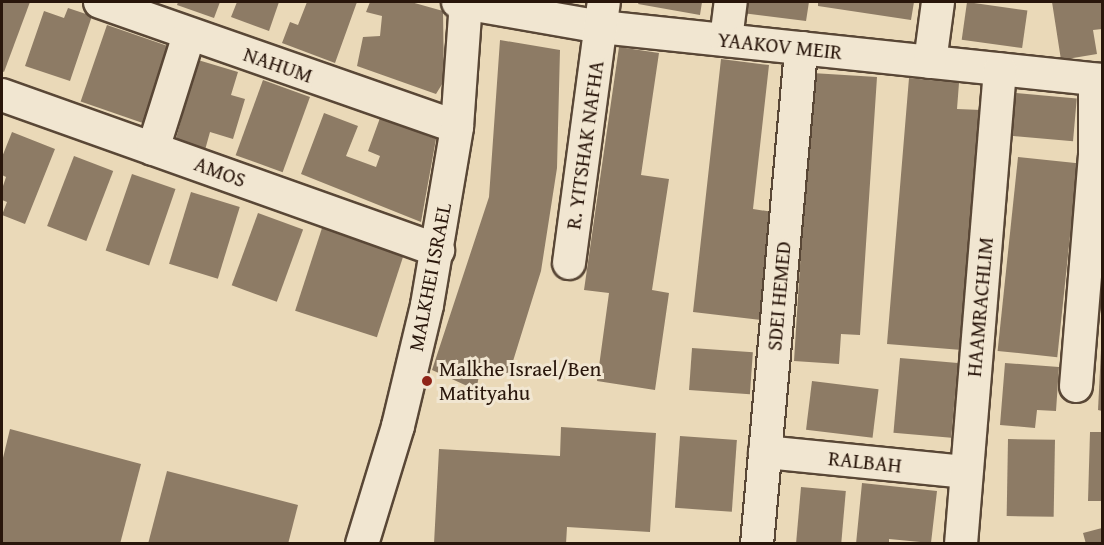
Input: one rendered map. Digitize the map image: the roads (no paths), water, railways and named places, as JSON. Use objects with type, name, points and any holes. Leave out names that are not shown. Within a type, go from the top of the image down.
[{"type":"street","name":"NAHUM","points":[[100,2],[457,127]]},
{"type":"street","name":"YAAKOV MEIR","points":[[464,2],[603,14],[726,40],[1099,80]]},
{"type":"street","name":"MALKHEI ISRAEL","points":[[362,543],[398,426],[428,305],[457,127],[464,2]]},
{"type":"street","points":[[726,40],[731,2]]},
{"type":"street","points":[[930,62],[938,2]]},
{"type":"street","name":"R. YITSHAK NAFHA","points":[[569,263],[603,14]]},
{"type":"street","points":[[153,149],[189,35]]},
{"type":"street","name":"SDEI HEMED","points":[[757,543],[801,48]]},
{"type":"street","name":"HAAMRACHLIM","points":[[961,543],[1000,70]]},
{"type":"street","points":[[1076,386],[1099,155],[1099,80]]},
{"type":"street","name":"AMOS","points":[[2,95],[438,250]]},
{"type":"street","name":"RALBAH","points":[[765,452],[966,472]]},
{"type":"place","name":"Malkhe Israel/Ben Matityahu","points":[[427,381]]}]
